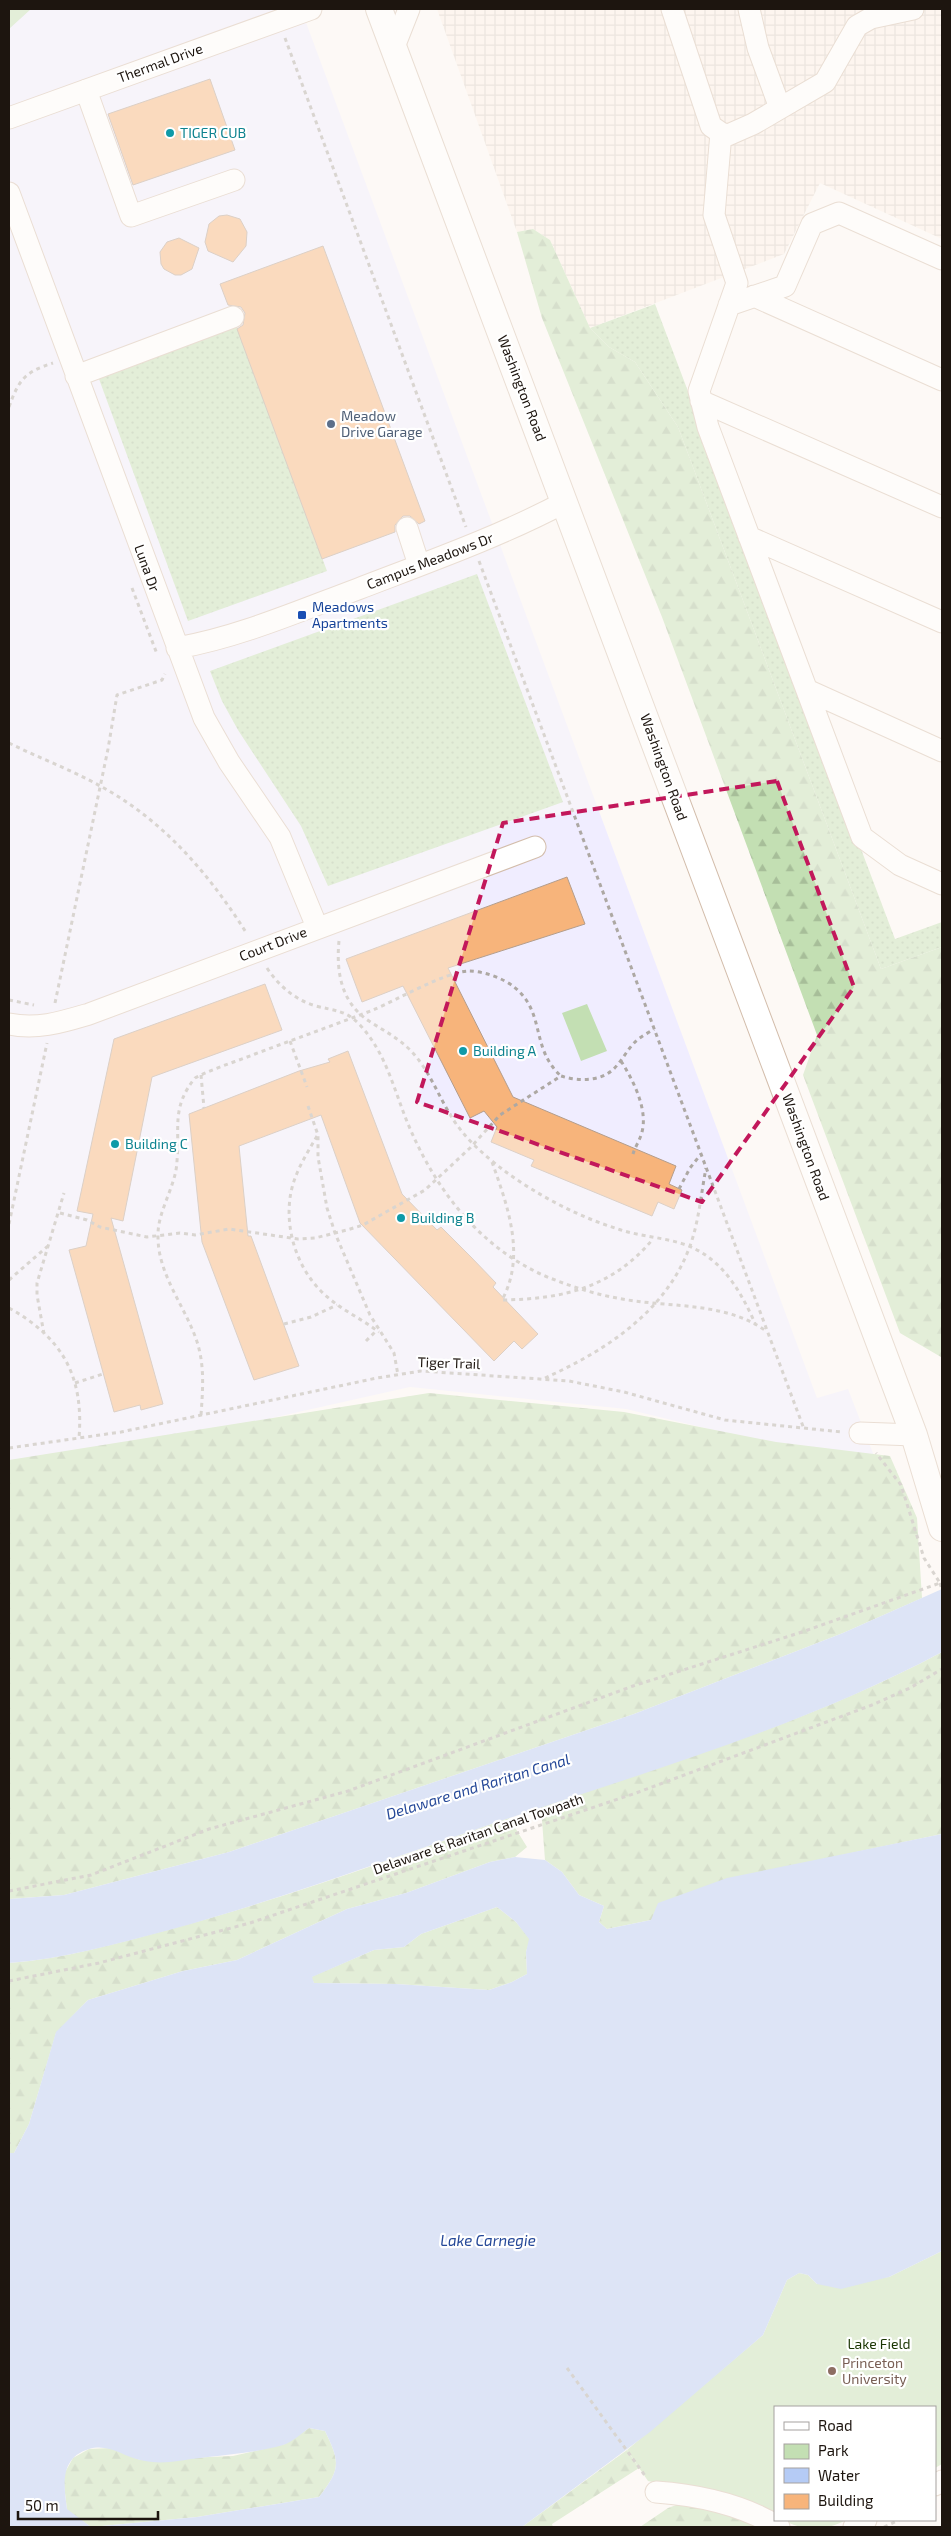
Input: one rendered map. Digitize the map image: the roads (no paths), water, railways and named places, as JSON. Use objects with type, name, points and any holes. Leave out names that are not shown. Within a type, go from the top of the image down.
[{"type":"main road","name":"Washington Road","points":[[379,9],[914,1434],[942,1528]]},
{"type":"street","name":"Thermal Drive","points":[[9,118],[311,9]]},
{"type":"street","points":[[394,47],[409,9]]},
{"type":"street","points":[[672,9],[711,126],[721,133],[728,134],[780,108],[825,82],[857,26],[871,18],[913,9]]},
{"type":"street","points":[[749,9],[758,48],[780,108]]},
{"type":"street","points":[[86,90],[131,216],[234,180]]},
{"type":"street","points":[[721,133],[714,215],[737,283],[699,392],[708,427],[862,837],[900,865],[942,884]]},
{"type":"street","name":"Luna Dr","points":[[9,193],[204,718],[229,762],[280,837],[317,927]]},
{"type":"street","points":[[729,305],[785,286],[812,224],[839,213],[942,260]]},
{"type":"street","points":[[754,296],[942,380]]},
{"type":"street","points":[[76,376],[233,317]]},
{"type":"street","points":[[701,401],[942,507]]},
{"type":"street","name":"Campus Meadows Dr","points":[[177,648],[300,611],[519,526],[565,502]]},
{"type":"street","points":[[407,528],[419,565]]},
{"type":"street","points":[[750,537],[942,622]]},
{"type":"street","points":[[807,690],[942,750]]},
{"type":"street","name":"Court Drive","points":[[9,1024],[24,1027],[50,1025],[89,1014],[317,927],[535,847]]},
{"type":"street","points":[[860,1433],[914,1434]]},
{"type":"street","points":[[656,2492],[680,2494],[714,2502],[750,2513],[779,2527]]},
{"type":"water","name":"Delaware and Raritan Canal","points":[[942,1589],[942,1652],[887,1680],[773,1728],[656,1770],[247,1907],[169,1930],[89,1950],[9,1963],[9,1899],[64,1895],[229,1852],[634,1714],[843,1633]]},
{"type":"water","name":"Lake Carnegie","points":[[942,1834],[942,2251],[889,2277],[841,2289],[817,2284],[808,2275],[799,2273],[787,2280],[763,2335],[650,2432],[522,2527],[91,2527],[9,2527],[9,2153],[14,2153],[29,2124],[56,2032],[88,2000],[183,1971],[237,1960],[347,1909],[406,1893],[490,1862],[515,1857],[545,1860],[562,1872],[579,1895],[604,1906],[599,1922],[607,1929],[651,1920],[658,1903],[727,1878]],"holes":[[[497,1907],[516,1922],[529,1939],[526,1952],[527,1974],[512,1982],[489,1990],[396,1984],[314,1983],[312,1977],[374,1950],[404,1947],[421,1934]],[[309,2428],[325,2431],[335,2458],[335,2472],[319,2497],[197,2517],[91,2527],[67,2509],[65,2482],[68,2466],[79,2453],[89,2449],[109,2449],[149,2462],[174,2462],[283,2445]]]},
{"type":"place","name":"TIGER CUB","points":[[170,133]]},
{"type":"place","name":"Meadow Drive Garage","points":[[331,424]]},
{"type":"place","name":"Meadows Apartments","points":[[302,615]]},
{"type":"place","name":"Building A","points":[[463,1051]]},
{"type":"place","name":"Building C","points":[[115,1144]]},
{"type":"place","name":"Building B","points":[[401,1218]]},
{"type":"place","name":"Princeton University","points":[[832,2371]]},
{"type":"park label","name":"Lake Field","points":[[879,2344]]}]
